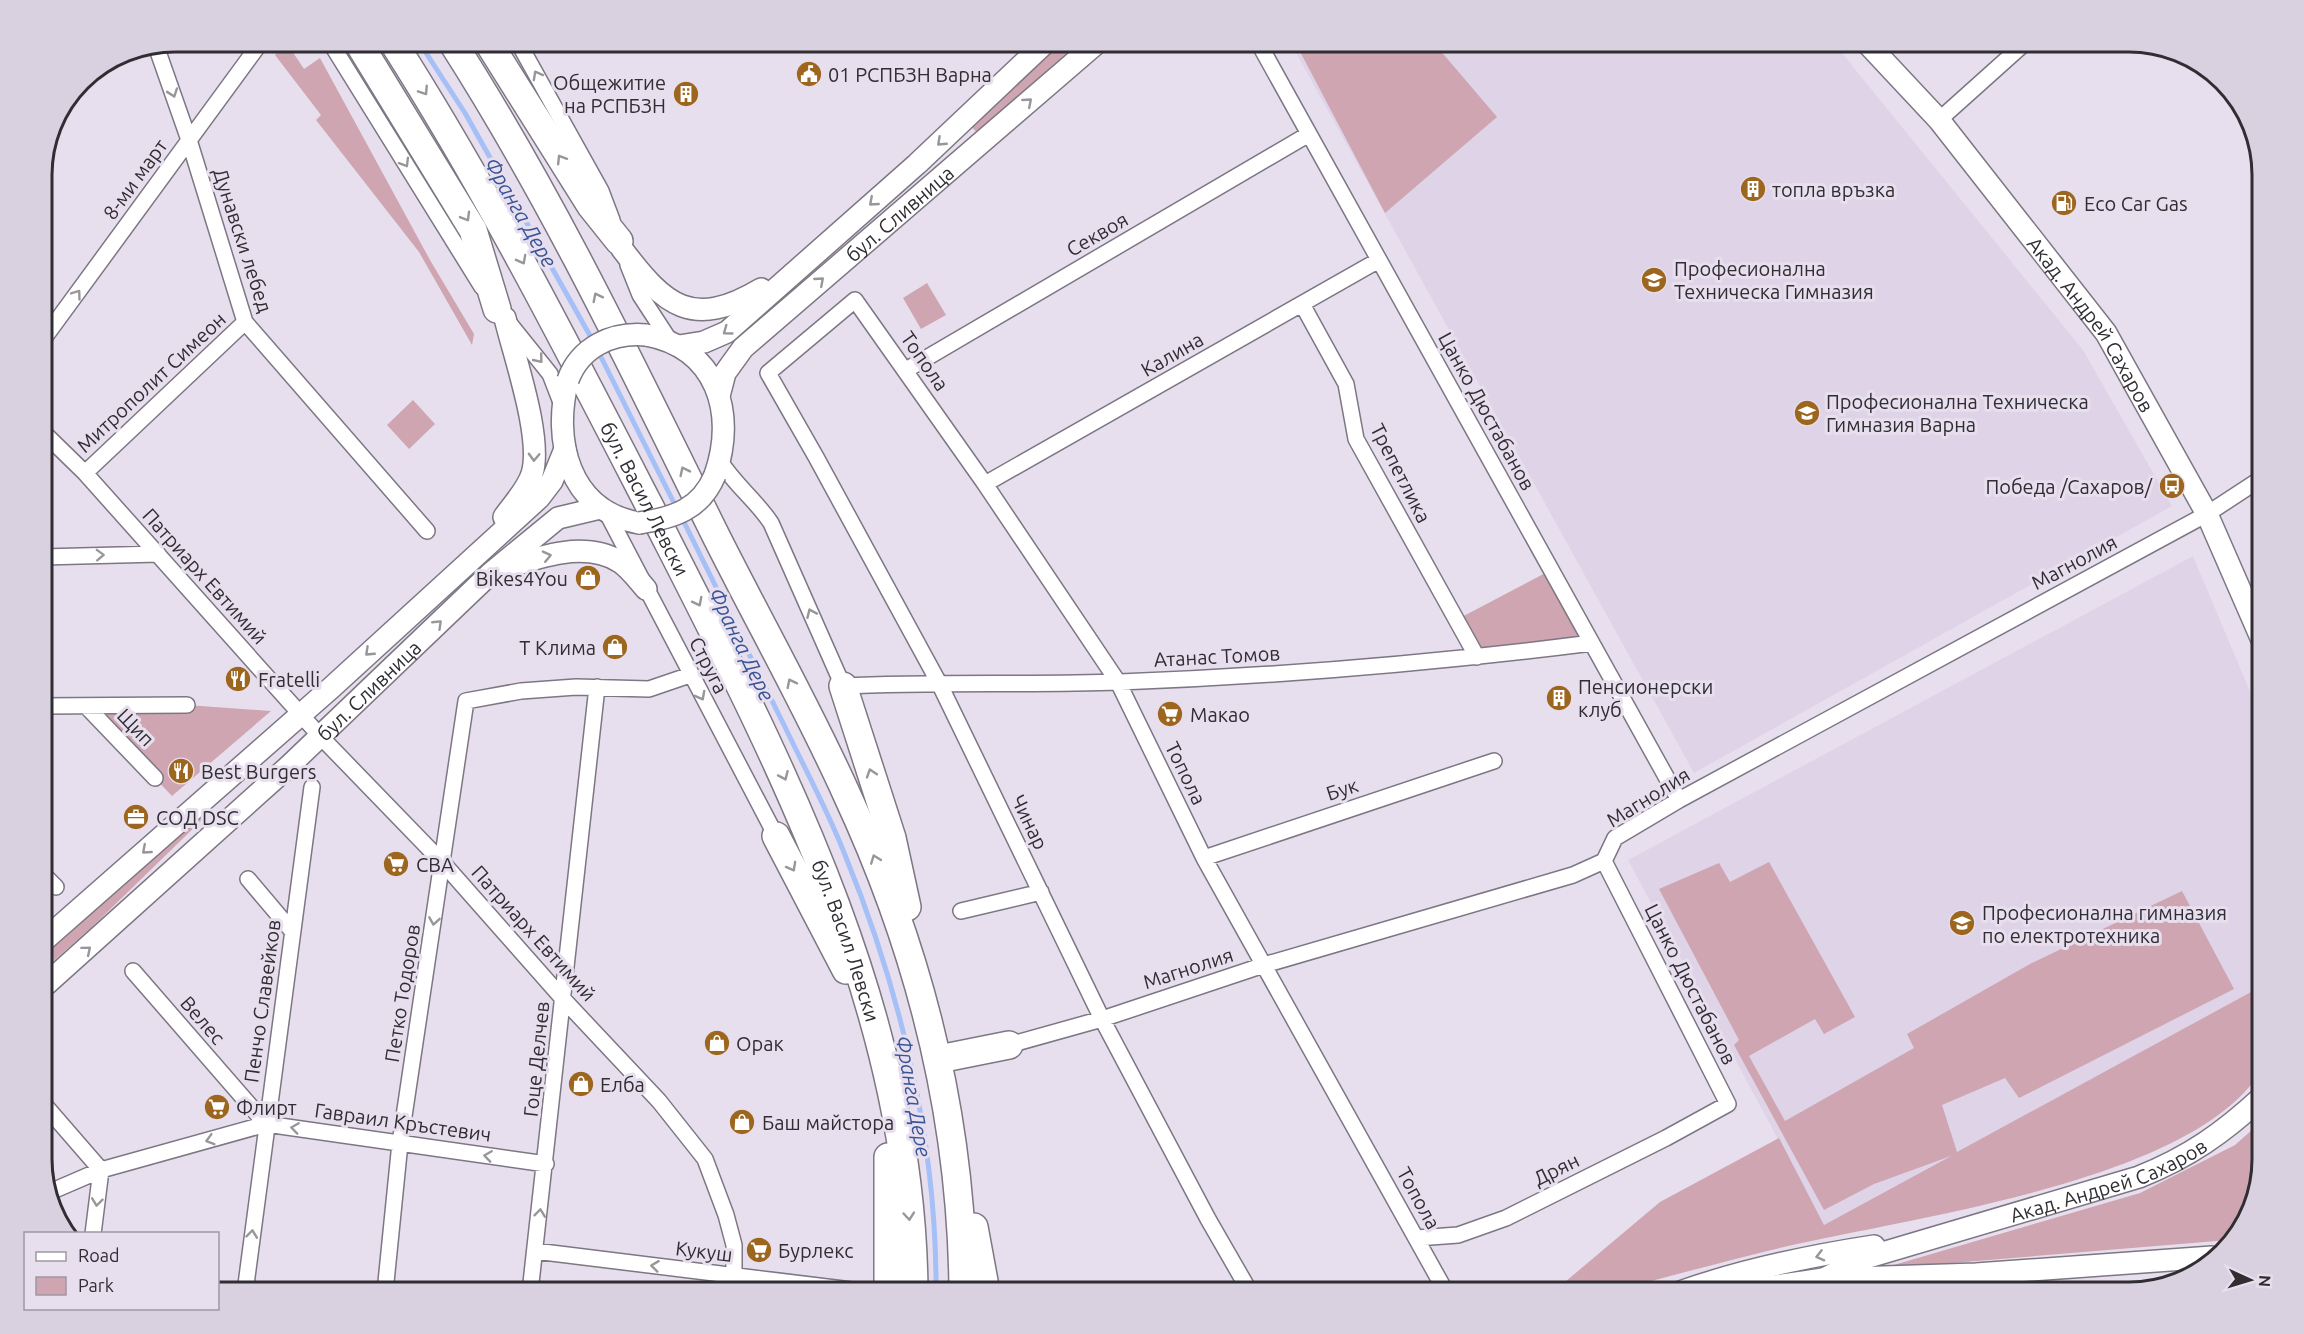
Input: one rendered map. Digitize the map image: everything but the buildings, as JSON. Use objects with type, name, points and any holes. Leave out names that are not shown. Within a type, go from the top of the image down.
[{"type":"highway","points":[[364,52],[473,230],[501,314]]},
{"type":"highway","name":"бул. Васил Левски","points":[[399,52],[442,119],[557,326],[774,753],[839,907],[889,1075],[903,1162],[913,1282]]},
{"type":"highway","points":[[458,52],[567,240],[847,793],[892,904],[936,1046]]},
{"type":"highway","points":[[494,52],[591,206],[620,245]]},
{"type":"highway","points":[[843,686],[892,838],[984,1282]]},
{"type":"highway","points":[[776,836],[879,1038]]},
{"type":"highway","points":[[936,1046],[1009,1045]]},
{"type":"highway","points":[[888,1282],[889,1075]]},
{"type":"highway","points":[[945,1091],[959,1209],[963,1282]]},
{"type":"main road","name":"бул. Сливница","points":[[675,344],[704,342],[727,332],[965,120],[1036,52]]},
{"type":"main road","name":"бул. Сливница","points":[[719,396],[725,373],[743,348],[1086,52]]},
{"type":"main road","name":"Акад. Андрей Сахаров","points":[[1875,52],[1939,120],[2106,333],[2207,514],[2251,616]]},
{"type":"main road","points":[[965,120],[984,141]]},
{"type":"main road","points":[[620,245],[656,291],[674,303],[695,309],[730,306],[807,260]]},
{"type":"main road","points":[[476,554],[528,483],[534,465],[533,437],[501,314]]},
{"type":"main road","points":[[623,335],[646,335],[675,344],[703,364],[719,396],[723,430],[717,468],[702,499],[694,506],[673,516],[639,523],[604,510],[590,500],[575,478],[565,449],[563,406],[568,380],[580,359],[600,342],[623,335]]},
{"type":"main road","name":"бул. Сливница","points":[[53,932],[300,714],[545,491],[565,449]]},
{"type":"main road","name":"бул. Сливница","points":[[53,979],[111,929],[320,736],[491,573],[558,518],[604,510]]},
{"type":"main road","points":[[491,573],[547,555],[595,554],[619,562],[646,589]]},
{"type":"main road","name":"Акад. Андрей Сахаров","points":[[1940,1236],[2139,1177],[2161,1168],[2226,1130],[2252,1106]]},
{"type":"main road","points":[[1817,1282],[1862,1259],[1940,1236]]},
{"type":"main road","points":[[1719,1282],[1837,1252],[1940,1236]]},
{"type":"main road","points":[[1803,1282],[1823,1279],[1976,1274],[2200,1258]]},
{"type":"main road","points":[[2013,1282],[2179,1270]]},
{"type":"street","name":"8-ми март","points":[[53,326],[254,52]]},
{"type":"street","points":[[336,52],[501,314],[550,374],[563,406]]},
{"type":"street","points":[[529,52],[601,192],[640,295],[675,344]]},
{"type":"street","name":"Цанко Дюстабанов","points":[[1264,52],[1679,800]]},
{"type":"street","points":[[1939,120],[2015,52]]},
{"type":"street","name":"Дунавски лебед","points":[[159,54],[189,140],[245,322],[427,531]]},
{"type":"street","name":"Секвоя","points":[[906,370],[1309,134]]},
{"type":"street","name":"Калина","points":[[985,484],[1379,260]]},
{"type":"street","name":"Топола","points":[[768,373],[855,300],[985,484],[1118,682],[1204,858],[1441,1282]]},
{"type":"street","name":"Трепетлика","points":[[1302,304],[1346,384],[1356,439],[1477,657]]},
{"type":"street","name":"Митрополит Симеон","points":[[85,473],[245,322]]},
{"type":"street","name":"Чинар","points":[[768,373],[939,683],[1102,1019],[1208,1219],[1244,1282]]},
{"type":"street","name":"Патриарх Евтимий","points":[[53,442],[85,473],[320,736],[443,863],[564,1000],[659,1101],[705,1160],[726,1215],[734,1245],[733,1282]]},
{"type":"street","points":[[717,468],[758,504],[771,523],[843,686]]},
{"type":"street","name":"Магнолия","points":[[1009,1045],[1102,1019],[1263,965],[1574,875],[1604,861],[1615,838],[1679,800],[2207,514],[2251,485]]},
{"type":"street","name":"Струга","points":[[604,510],[776,836]]},
{"type":"street","points":[[53,557],[158,554]]},
{"type":"street","name":"Атанас Томов","points":[[843,686],[1118,682],[1309,672],[1477,657],[1592,643]]},
{"type":"street","points":[[597,687],[649,689],[690,675]]},
{"type":"street","name":"Петко Тодоров","points":[[386,1282],[400,1143],[466,701],[521,691],[597,687]]},
{"type":"street","name":"Гоце Делчев","points":[[531,1282],[597,687]]},
{"type":"street","points":[[53,706],[187,705]]},
{"type":"street","name":"Щип","points":[[86,706],[155,778]]},
{"type":"street","name":"Бук","points":[[1204,858],[1494,761]]},
{"type":"street","name":"Пенчо Славейков","points":[[246,1282],[312,788]]},
{"type":"street","name":"Цанко Дюстабанов","points":[[1604,861],[1728,1104],[1707,1116]]},
{"type":"street","points":[[248,879],[292,931]]},
{"type":"street","points":[[53,884],[56,887]]},
{"type":"street","points":[[961,911],[1041,892]]},
{"type":"street","name":"Велес","points":[[133,971],[266,1124]]},
{"type":"street","points":[[53,1115],[101,1170],[93,1232]]},
{"type":"street","name":"Дрян","points":[[1417,1238],[1458,1235],[1506,1218],[1707,1116]]},
{"type":"street","name":"Гавраил Кръстевич","points":[[57,1189],[101,1170],[266,1124],[546,1164]]},
{"type":"street","name":"Кукуш","points":[[535,1251],[784,1282]]},
{"type":"shaded area","name":"Професионална Техническа Гимназия Варна","points":[[1296,52],[1841,52],[2083,350],[2172,506],[1694,773]]},
{"type":"shaded area","name":"Професионална гимназия по електротехника","points":[[2193,556],[2252,695],[2252,992],[1824,1225],[1628,860]]},
{"type":"green space","points":[[278,52],[293,52],[304,69],[320,58],[430,260],[474,334],[472,345],[419,252],[316,120],[321,115],[275,55]]},
{"type":"green space","points":[[1036,52],[1087,52],[984,140],[965,120]]},
{"type":"green space","points":[[1300,52],[1442,52],[1497,117],[1385,213]]},
{"type":"green space","points":[[927,283],[946,315],[921,329],[903,298]]},
{"type":"green space","points":[[413,400],[435,424],[409,449],[387,425]]},
{"type":"green space","points":[[1551,570],[1592,643],[1477,657],[1456,620]]},
{"type":"green space","points":[[187,705],[271,711],[172,796],[86,706]]},
{"type":"green space","points":[[200,813],[205,817],[93,926],[53,961],[53,932]]},
{"type":"green space","points":[[1769,862],[1855,1017],[1824,1034],[1815,1019],[1749,1056],[1785,1121],[1914,1048],[1907,1034],[2030,964],[2182,891],[2234,989],[2019,1098],[2005,1078],[1942,1105],[1957,1152],[2252,992],[2252,1081],[2225,1110],[2175,1141],[2113,1168],[2044,1189],[1973,1207],[1788,1246],[1647,1282],[1565,1282],[1660,1202],[1779,1138],[1824,1225],[1951,1156],[1874,1184],[1824,1210],[1734,1045],[1739,1040],[1659,889],[1719,863],[1730,882]]},
{"type":"green space","points":[[2252,1130],[2252,1159],[2247,1190],[2235,1220],[2220,1241],[1880,1269],[2140,1193],[2235,1145]]},
{"type":"waterway","name":"Франга Дере","points":[[425,52],[465,113],[593,341]]},
{"type":"waterway","name":"Франга Дере","points":[[597,349],[676,507]]},
{"type":"waterway","name":"Франга Дере","points":[[681,516],[831,822],[865,907],[883,960],[899,1014],[922,1124],[935,1236],[936,1282]]},
{"type":"place","name":"01 РСПБЗН Варна","points":[[809,74]]},
{"type":"place","name":"Общежитие на РСПБЗН","points":[[686,94]]},
{"type":"place","name":"топла връзка","points":[[1753,189]]},
{"type":"place","name":"Eco Car Gas","points":[[2064,203]]},
{"type":"place","name":"Професионална Техническа Гимназия","points":[[1654,280]]},
{"type":"place","name":"Професионална Техническа Гимназия Варна","points":[[1807,413]]},
{"type":"place","name":"Победа /Сахаров/","points":[[2172,486]]},
{"type":"place","name":"Bikes4You","points":[[588,578]]},
{"type":"place","name":"Т Клима","points":[[615,647]]},
{"type":"place","name":"Fratelli","points":[[238,679]]},
{"type":"place","name":"Пенсионерски клуб","points":[[1559,698]]},
{"type":"place","name":"Макао","points":[[1170,714]]},
{"type":"place","name":"Best Burgers","points":[[181,771]]},
{"type":"place","name":"СОД DSC","points":[[136,817]]},
{"type":"place","name":"CBA","points":[[396,864]]},
{"type":"place","name":"Професионална гимназия по електротехника","points":[[1962,923]]},
{"type":"place","name":"Орак","points":[[717,1043]]},
{"type":"place","name":"Елба","points":[[581,1084]]},
{"type":"place","name":"Флирт","points":[[217,1107]]},
{"type":"place","name":"Баш майстора","points":[[742,1122]]},
{"type":"place","name":"Бурлекс","points":[[759,1250]]}]
